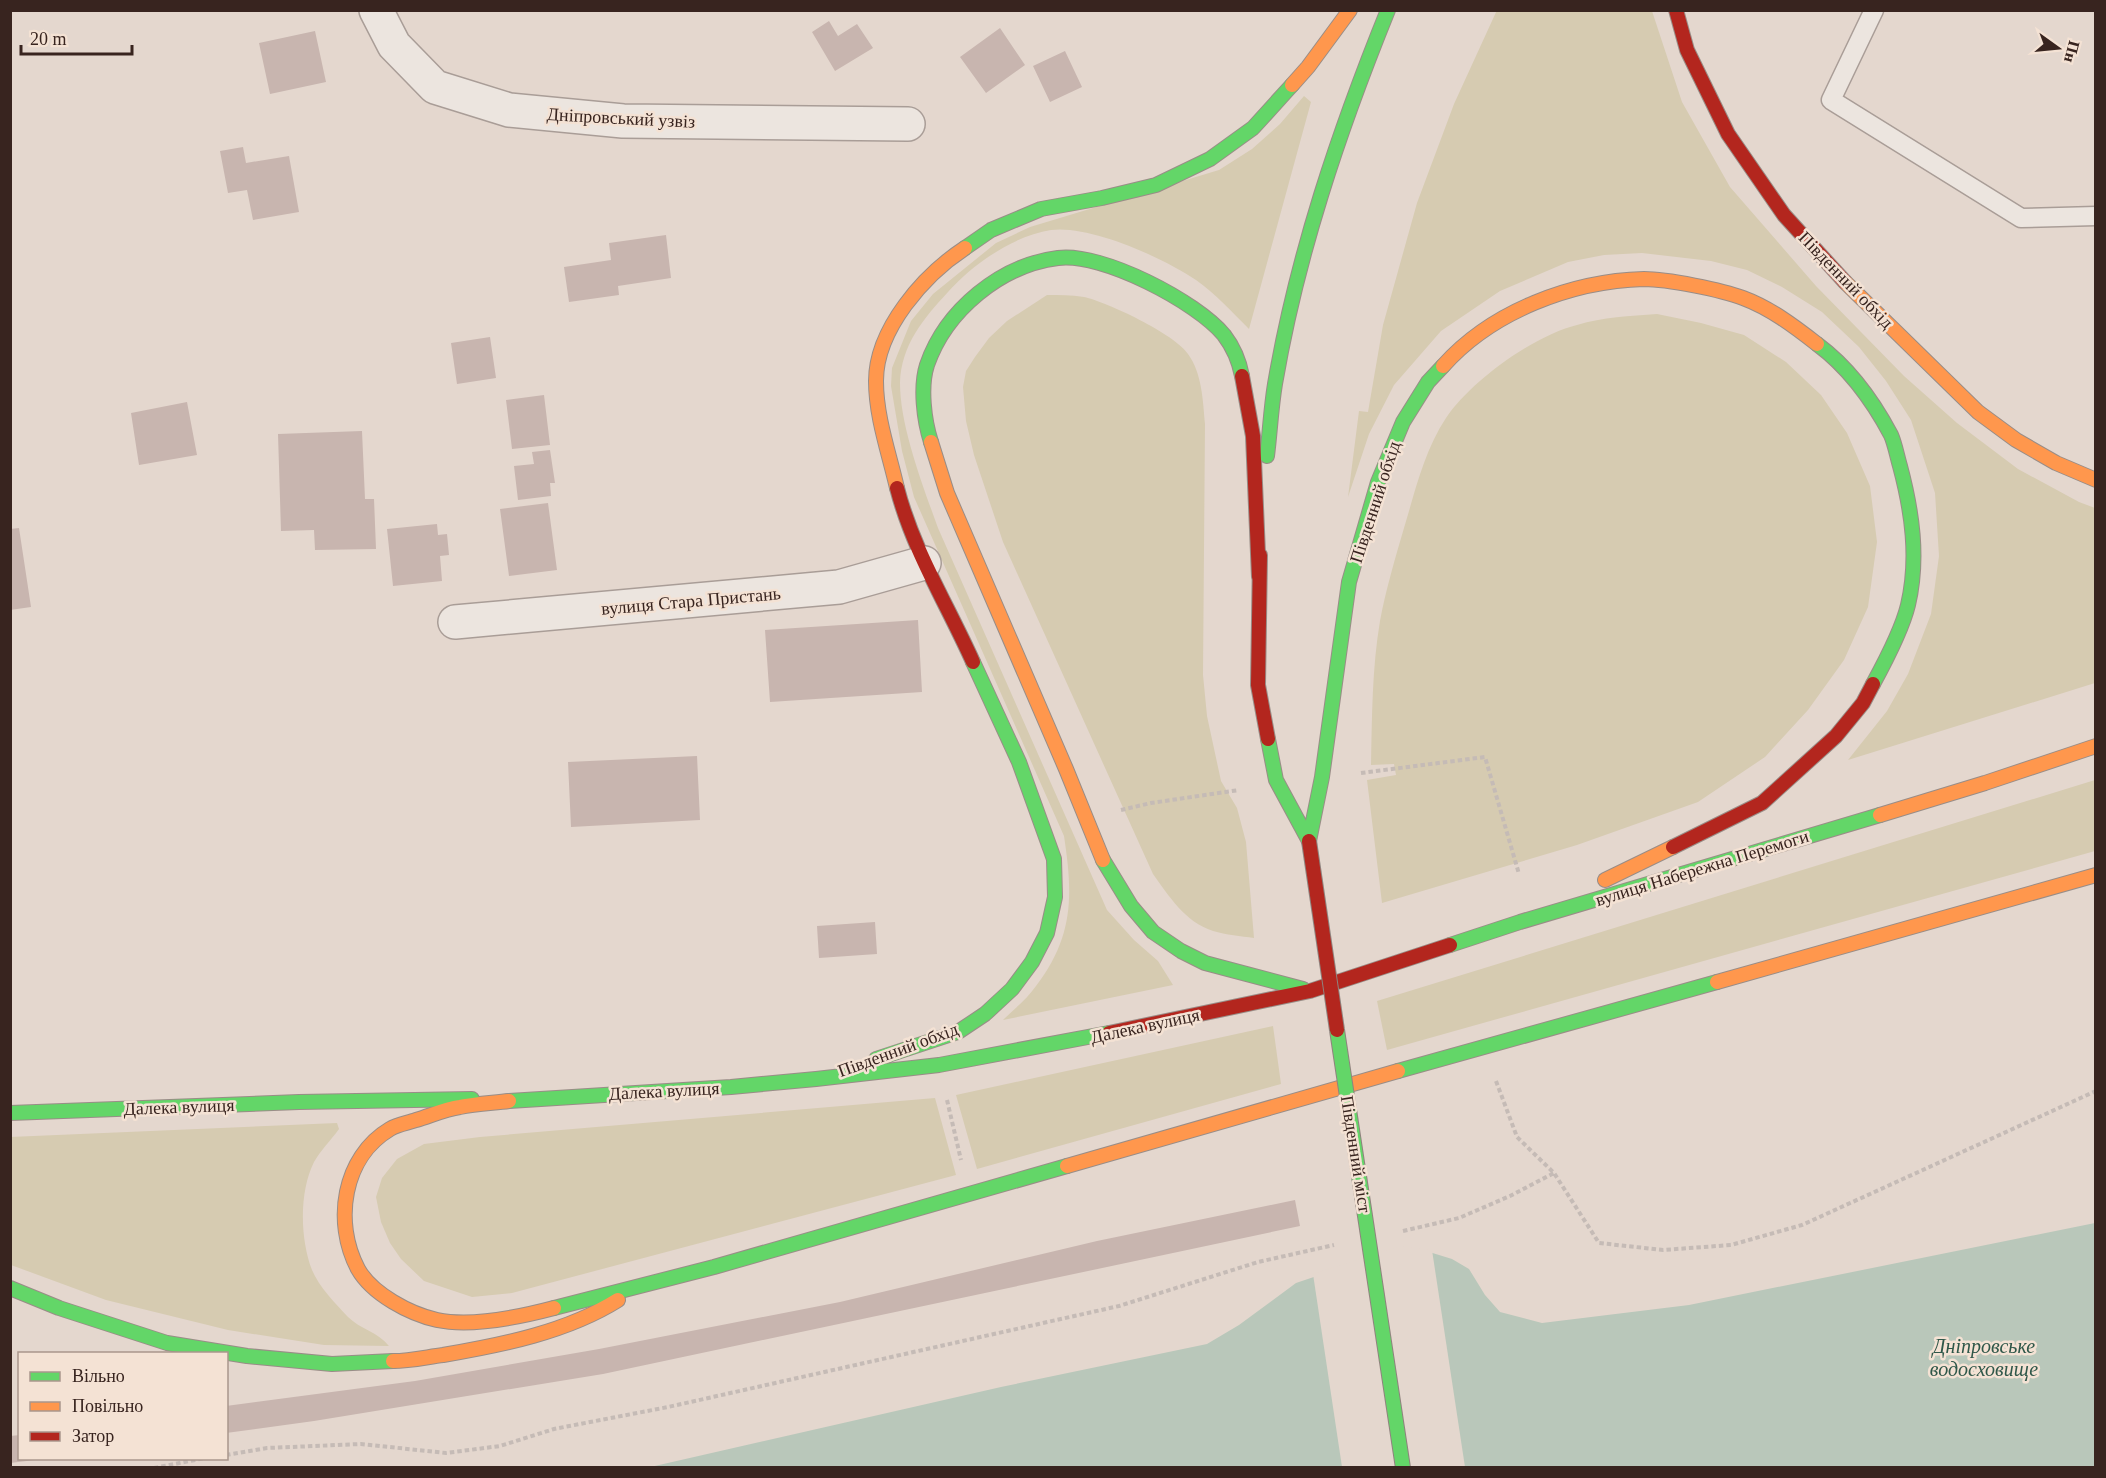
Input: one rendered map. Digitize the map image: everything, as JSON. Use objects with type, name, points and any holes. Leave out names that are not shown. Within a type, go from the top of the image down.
[{"type":"main road","name":"Південний обхід","points":[[816,1079],[958,1032],[985,1014],[1012,988],[1032,962],[1047,933],[1055,897],[1054,859],[1019,762],[949,609],[924,563],[905,518],[880,419],[876,379],[880,357],[888,335],[902,307],[923,283],[991,230],[1041,209],[1156,185],[1210,159],[1253,128],[1308,67],[1350,10]]},
{"type":"main road","points":[[1309,842],[1276,780],[1257,685],[1259,577],[1265,481],[1275,384],[1295,288],[1329,170],[1360,78],[1388,10]]},
{"type":"main road","name":"Південний обхід","points":[[1676,10],[1687,50],[1728,134],[1784,215],[1858,297],[1978,411],[2016,440],[2056,463],[2096,480]]},
{"type":"main road","points":[[1259,577],[1253,436],[1239,358],[1224,335],[1199,311],[1176,296],[1135,276],[1092,261],[1061,257],[1035,262],[1001,276],[959,311],[940,336],[927,366],[924,389],[928,432],[947,493],[1066,769],[1105,866],[1131,906],[1153,932],[1181,951],[1205,963],[1310,991]]},
{"type":"main road","name":"Південний обхід","points":[[1309,842],[1322,777],[1349,582],[1378,482],[1403,422],[1428,382],[1457,350],[1496,323],[1543,299],[1598,284],[1646,279],[1694,286],[1743,298],[1784,319],[1831,354],[1864,391],[1892,437],[1908,496],[1915,552],[1908,606],[1885,663],[1863,703],[1836,736],[1762,803],[1520,922]]},
{"type":"main road","name":"вулиця Набережна Перемоги","points":[[1310,991],[1520,922],[1985,783],[2096,746]]},
{"type":"main road","name":"Південний міст","points":[[1309,842],[1403,1467]]},
{"type":"main road","points":[[534,1098],[458,1107],[392,1128],[365,1150],[348,1184],[344,1204],[347,1241],[359,1271],[381,1295],[410,1311],[437,1320],[468,1322],[534,1313],[645,1285],[970,1195],[1482,1047],[2096,875]]},
{"type":"main road","name":"Далека вулиця","points":[[10,1113],[299,1102],[534,1098],[731,1087],[939,1065],[1004,1054],[1310,991]]},
{"type":"main road","points":[[228,1353],[332,1364],[402,1361],[472,1350],[542,1333],[602,1310],[645,1285]]},
{"type":"main road","points":[[10,1288],[59,1308],[167,1343],[222,1352]]},
{"type":"street","name":"Дніпровський узвіз","points":[[376,10],[394,45],[435,87],[509,110],[623,122],[908,124]]},
{"type":"street","name":"вулиця Стара Пристань","points":[[455,622],[838,587],[924,563]]},
{"type":"lane","points":[[1874,10],[1831,100],[2020,218],[2096,216]]},
{"type":"path","points":[[1361,774],[1485,757],[1519,874]]},
{"type":"path","points":[[1114,811],[1239,790]]},
{"type":"path","points":[[1482,1047],[1517,1137],[1554,1173],[1599,1243],[1663,1250],[1731,1245],[1802,1225],[2096,1091]]},
{"type":"path","points":[[1392,1233],[1459,1218],[1510,1196],[1554,1173]]},
{"type":"path","points":[[228,1455],[267,1448],[361,1444],[446,1453],[500,1446],[554,1430],[668,1407],[1119,1306],[1258,1262],[1336,1245]]},
{"type":"path","points":[[154,1467],[194,1460]]},
{"type":"shaded area","points":[[1497,10],[1652,11],[1682,102],[1730,187],[1816,286],[1904,376],[1957,423],[2018,469],[2079,502],[2095,508],[2095,683],[1848,760],[1887,711],[1908,674],[1931,614],[1939,556],[1935,493],[1911,420],[1886,381],[1859,347],[1822,312],[1782,287],[1747,270],[1711,261],[1642,253],[1604,255],[1568,262],[1500,291],[1441,331],[1394,385],[1369,434],[1348,497],[1359,411],[1368,412],[1383,325],[1417,203],[1454,104]]},
{"type":"shaded area","points":[[1304,96],[1311,102],[1249,329],[1203,285],[1165,262],[1106,238],[1067,230],[1051,230],[1022,238],[1008,245],[969,271],[923,322],[909,344],[905,356],[900,383],[904,418],[913,456],[938,528],[1107,910],[1134,940],[1158,961],[1173,985],[1003,1020],[1025,1000],[1036,986],[1058,950],[1064,932],[1068,914],[1069,877],[1064,836],[914,497],[902,451],[891,386],[892,368],[911,321],[933,294],[996,243],[1030,227],[1219,170],[1252,149],[1280,124]]},
{"type":"shaded area","points":[[1047,295],[1084,297],[1140,320],[1181,346],[1196,370],[1201,388],[1205,424],[1203,675],[1207,716],[1221,781],[1237,808],[1246,842],[1254,938],[1213,931],[1203,927],[1178,907],[1153,874],[1003,542],[974,455],[966,421],[963,387],[966,371],[989,338],[1007,321]]},
{"type":"shaded area","points":[[1657,314],[1744,335],[1786,362],[1821,395],[1847,433],[1870,486],[1877,542],[1868,607],[1844,660],[1808,710],[1765,757],[1698,802],[1577,845],[1382,903],[1367,780],[1396,775],[1394,764],[1371,765],[1375,657],[1380,621],[1391,574],[1416,486],[1438,431],[1471,389],[1504,362],[1541,339],[1587,322]]},
{"type":"shaded area","points":[[2095,780],[2095,851],[1387,1050],[1377,1001]]},
{"type":"shaded area","points":[[1273,1026],[1281,1084],[977,1169],[956,1095]]},
{"type":"shaded area","points":[[935,1098],[956,1175],[512,1293],[472,1297],[424,1281],[401,1259],[390,1243],[381,1222],[376,1197],[382,1178],[397,1159],[424,1144],[480,1137]]},
{"type":"shaded area","points":[[337,1123],[339,1129],[314,1162],[306,1187],[303,1230],[308,1258],[319,1283],[338,1307],[353,1321],[380,1337],[389,1346],[324,1345],[228,1330],[106,1300],[11,1265],[10,1137]]},
{"type":"water","name":"Дніпровське водосховище","points":[[2095,1223],[2095,1467],[646,1468],[1001,1387],[1207,1344],[1239,1325],[1296,1283],[1400,1248],[1426,1251],[1452,1259],[1469,1269],[1485,1295],[1500,1312],[1542,1323],[1689,1305]]},
{"type":"pier","points":[[1400,1246],[1432,1250],[1465,1467],[1342,1467],[1313,1274]]},
{"type":"building","points":[[829,21],[838,36],[857,24],[873,48],[835,71],[812,32]]},
{"type":"building","points":[[1000,28],[1025,65],[986,93],[960,57]]},
{"type":"building","points":[[315,31],[326,82],[270,94],[259,43]]},
{"type":"building","points":[[1065,51],[1082,87],[1050,102],[1033,66]]},
{"type":"building","points":[[243,147],[246,163],[289,156],[299,212],[253,220],[247,190],[228,193],[220,151]]},
{"type":"building","points":[[666,235],[671,278],[618,286],[619,295],[569,302],[564,267],[611,260],[609,243]]},
{"type":"building","points":[[490,337],[496,378],[457,384],[451,343]]},
{"type":"building","points":[[544,395],[550,445],[512,449],[506,400]]},
{"type":"building","points":[[187,402],[197,455],[139,465],[131,413]]},
{"type":"building","points":[[362,431],[365,499],[374,499],[376,549],[315,550],[314,530],[281,531],[278,434]]},
{"type":"building","points":[[550,450],[555,483],[550,483],[551,496],[518,500],[514,466],[534,464],[532,452]]},
{"type":"building","points":[[548,503],[557,570],[509,576],[500,509]]},
{"type":"building","points":[[437,524],[438,535],[447,534],[449,555],[440,556],[442,581],[393,586],[387,529]]},
{"type":"building","points":[[19,528],[31,607],[10,610],[10,529]]},
{"type":"building","points":[[918,620],[922,692],[770,702],[765,630]]},
{"type":"building","points":[[697,756],[700,820],[571,827],[568,762]]},
{"type":"building","points":[[875,922],[877,954],[819,958],[817,926]]},
{"type":"building","points":[[1295,1200],[1300,1226],[603,1374],[228,1433],[228,1406],[415,1381],[599,1349],[840,1302],[1097,1241]]},
{"type":"building","points":[[18,1435],[18,1460],[35,1460],[10,1463],[10,1436]]},
{"type":"traffic: fast","points":[[1267,456],[1272,402],[1295,288],[1321,194],[1388,10]]},
{"type":"traffic: fast","points":[[965,248],[991,230],[1041,209],[1156,185],[1210,159],[1253,128],[1292,85]]},
{"type":"traffic: fast","points":[[931,442],[926,424],[923,393],[925,374],[936,345],[947,326],[978,294],[997,280],[1037,262],[1058,258],[1077,258],[1099,263],[1123,271],[1171,295],[1193,308],[1224,335],[1236,354],[1242,376]]},
{"type":"traffic: fast","points":[[1817,344],[1859,385],[1891,435],[1911,517],[1913,570],[1908,605],[1888,656],[1873,684]]},
{"type":"traffic: fast","points":[[1309,841],[1322,777],[1349,582],[1378,482],[1403,422],[1428,382],[1443,366]]},
{"type":"traffic: fast","points":[[876,1059],[958,1032],[985,1014],[1012,989],[1032,962],[1047,933],[1055,897],[1054,859],[1019,762],[973,662]]},
{"type":"traffic: fast","points":[[1268,739],[1276,780],[1309,841]]},
{"type":"traffic: fast","points":[[1450,945],[1880,815]]},
{"type":"traffic: fast","points":[[1103,860],[1131,906],[1153,932],[1181,951],[1205,963],[1303,989]]},
{"type":"traffic: fast","points":[[1398,1071],[1717,982]]},
{"type":"traffic: fast","points":[[1337,1030],[1403,1468]]},
{"type":"traffic: fast","points":[[509,1101],[731,1087],[816,1079],[939,1065],[1109,1033]]},
{"type":"traffic: fast","points":[[10,1113],[299,1102],[472,1099]]},
{"type":"traffic: fast","points":[[554,1308],[714,1267],[1067,1166]]},
{"type":"traffic: fast","points":[[10,1288],[59,1308],[167,1343],[222,1352]]},
{"type":"traffic: fast","points":[[228,1353],[332,1364],[393,1361]]},
{"type":"traffic: slow","points":[[1292,85],[1350,10]]},
{"type":"traffic: slow","points":[[897,488],[878,408],[876,381],[878,361],[893,323],[905,305],[934,273],[965,248]]},
{"type":"traffic: slow","points":[[1443,366],[1485,329],[1535,303],[1589,286],[1644,279],[1694,286],[1743,298],[1772,312],[1817,344]]},
{"type":"traffic: slow","points":[[1845,282],[1978,412],[2016,440],[2056,463],[2096,480]]},
{"type":"traffic: slow","points":[[931,442],[947,493],[1103,860]]},
{"type":"traffic: slow","points":[[1880,815],[2096,746]]},
{"type":"traffic: slow","points":[[1605,880],[1673,847]]},
{"type":"traffic: slow","points":[[1717,982],[2096,875]]},
{"type":"traffic: slow","points":[[1067,1166],[1398,1071]]},
{"type":"traffic: slow","points":[[509,1101],[443,1111],[393,1127],[374,1141],[362,1156],[347,1192],[346,1231],[350,1251],[358,1269],[372,1287],[393,1302],[426,1317],[450,1322],[480,1322],[511,1318],[554,1308]]},
{"type":"traffic: slow","points":[[393,1361],[465,1351],[534,1336],[577,1321],[618,1300]]},
{"type":"traffic: jam","points":[[1676,10],[1687,50],[1728,134],[1784,215],[1845,282]]},
{"type":"traffic: jam","points":[[1242,376],[1253,436],[1259,577]]},
{"type":"traffic: jam","points":[[897,488],[921,555],[973,662]]},
{"type":"traffic: jam","points":[[1260,555],[1258,685],[1268,739]]},
{"type":"traffic: jam","points":[[1673,847],[1762,803],[1836,736],[1863,703],[1873,684]]},
{"type":"traffic: jam","points":[[1309,841],[1337,1030]]},
{"type":"traffic: jam","points":[[1109,1033],[1310,991],[1450,945]]}]
